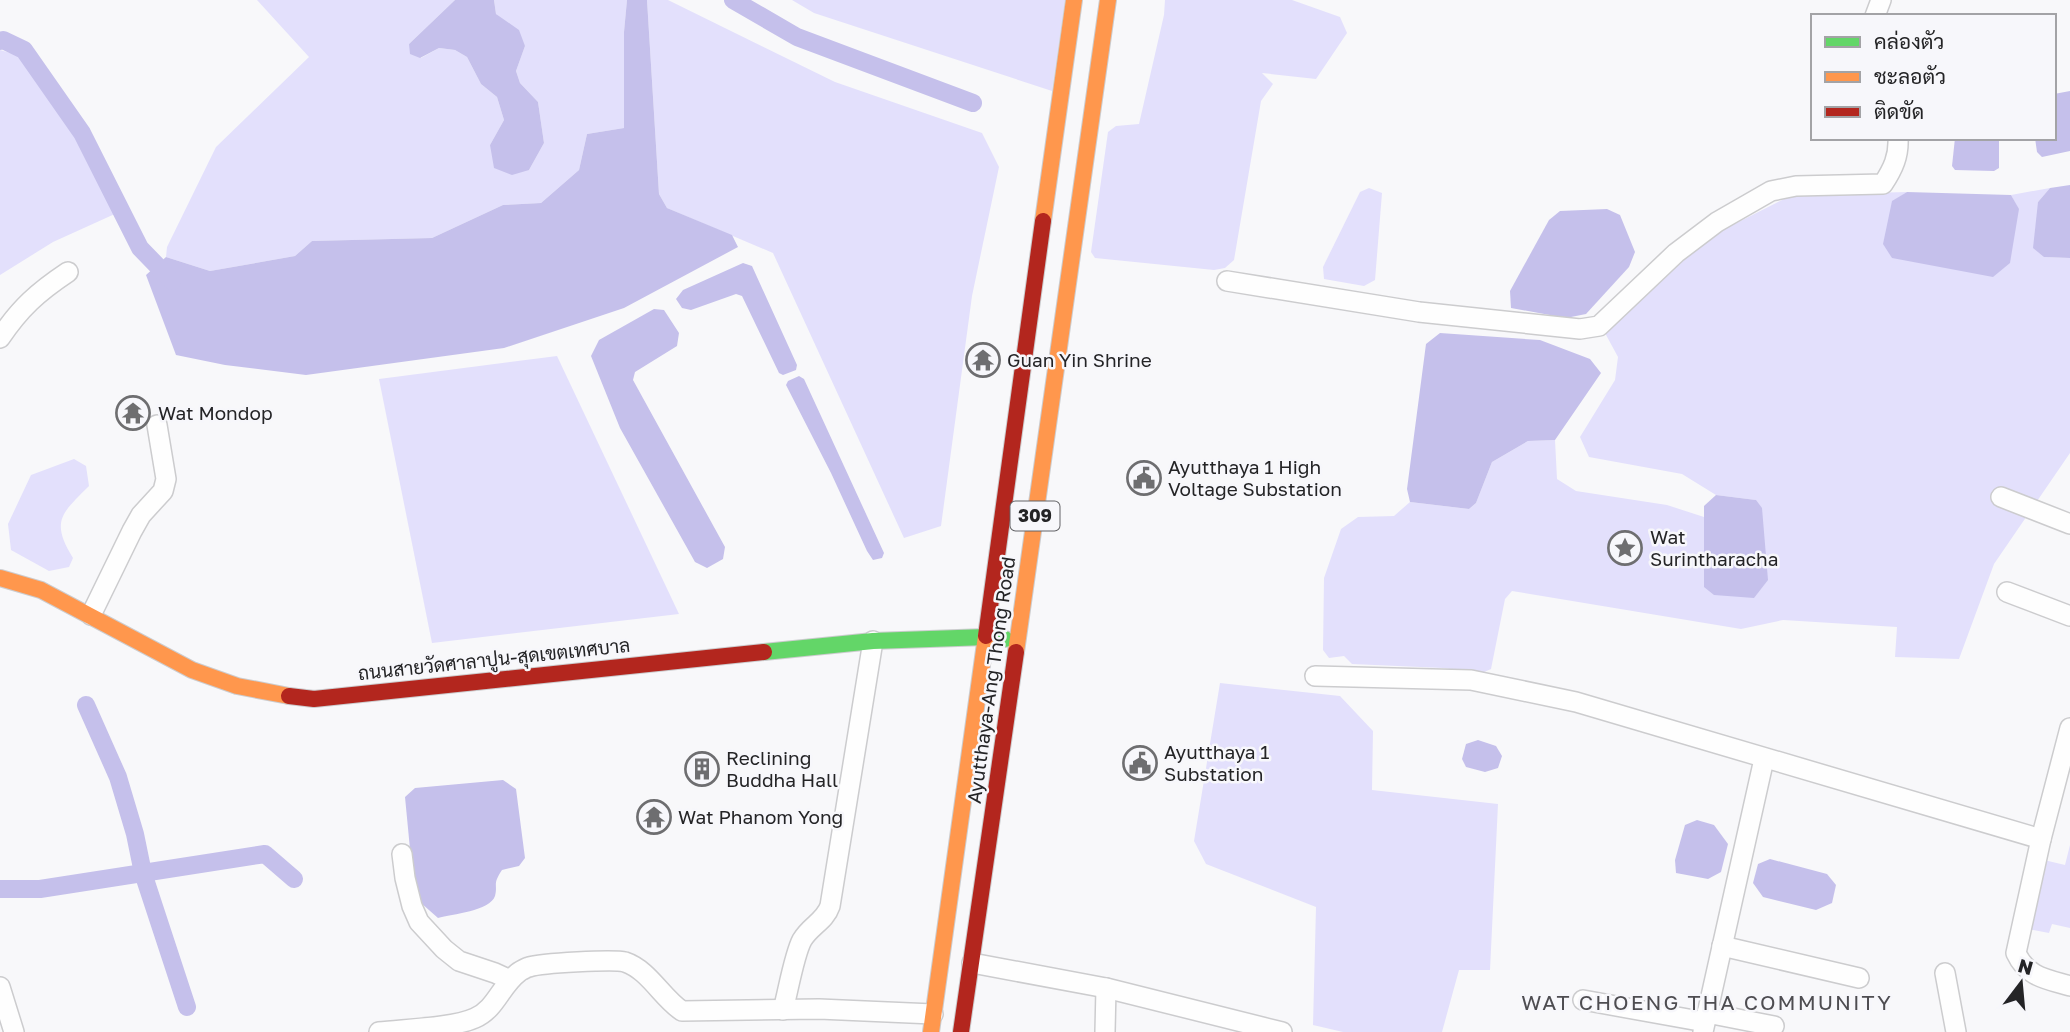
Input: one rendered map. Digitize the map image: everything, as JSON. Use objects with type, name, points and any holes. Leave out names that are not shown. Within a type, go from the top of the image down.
[{"type":"main road","name":"Ayutthaya-Ang Thong Road","points":[[932,1023],[1074,0]]},
{"type":"main road","name":"Ayutthaya-Ang Thong Road","points":[[961,1032],[1108,0]]},
{"type":"main road","name":"ถนนสายวัดศาลาปูน-สุดเขตเทศบาล","points":[[0,578],[41,590],[192,670],[215,679],[272,695],[314,699],[873,641],[986,636],[1017,641]]},
{"type":"street","points":[[1227,281],[1419,312],[1580,329],[1599,326],[1676,253],[1717,222],[1771,191],[1796,186],[1883,184],[1892,171],[1898,140]]},
{"type":"street","points":[[0,338],[13,318],[40,291],[68,272]]},
{"type":"street","points":[[91,615],[141,515],[166,486],[157,425]]},
{"type":"street","points":[[2001,497],[2070,524]]},
{"type":"street","points":[[2007,593],[2070,616]]},
{"type":"street","points":[[783,1010],[800,944],[808,931],[827,915],[830,906],[873,641]]},
{"type":"street","points":[[1315,676],[1471,680],[1576,702],[2041,839]]},
{"type":"street","points":[[2070,728],[2041,839],[2016,953],[2021,964],[2030,972],[2070,986]]},
{"type":"street","points":[[1705,1022],[1764,759]]},
{"type":"street","points":[[402,854],[412,906],[419,922],[459,961],[510,980]]},
{"type":"street","points":[[1722,946],[1858,978]]},
{"type":"street","points":[[379,1032],[464,1022],[478,1017],[490,1009],[510,980],[528,967],[612,960],[626,962],[640,970],[682,1011],[820,1009],[932,1023]]},
{"type":"street","points":[[972,963],[1106,988],[1282,1032]]},
{"type":"street","points":[[1945,973],[1956,1032]]},
{"type":"street","points":[[0,987],[14,1032]]},
{"type":"street","points":[[1105,1032],[1106,988]]},
{"type":"street","points":[[1583,1000],[1705,1022],[1774,1026]]},
{"type":"shaded area","points":[[257,0],[455,0],[409,44],[421,58],[439,48],[455,50],[467,57],[481,84],[497,97],[504,120],[490,145],[529,170],[544,143],[538,102],[520,83],[516,71],[525,46],[496,14],[494,0],[627,0],[624,32],[624,128],[587,134],[579,170],[541,203],[503,205],[432,238],[312,241],[295,256],[210,271],[166,257],[167,247],[216,147],[309,57]]},
{"type":"shaded area","points":[[455,0],[494,0],[496,14],[519,30],[525,46],[516,71],[520,83],[538,102],[544,143],[529,170],[512,175],[494,168],[490,145],[504,120],[497,97],[481,84],[467,57],[455,50],[439,48],[420,58],[410,54],[409,44]]},
{"type":"shaded area","points":[[627,0],[647,0],[659,194],[667,208],[732,235],[738,247],[624,308],[504,348],[306,375],[225,365],[176,355],[146,275],[166,257],[210,271],[295,256],[312,241],[432,238],[503,205],[541,203],[579,170],[587,134],[624,128],[624,32]]},
{"type":"shaded area","points":[[647,0],[668,0],[835,82],[982,133],[999,167],[972,296],[941,526],[904,538],[773,253],[667,208],[659,194]]},
{"type":"shaded area","points":[[792,0],[1065,0],[1052,91],[814,13]]},
{"type":"shaded area","points":[[1165,0],[1292,0],[1340,17],[1347,33],[1316,79],[1262,73],[1273,84],[1261,101],[1234,260],[1225,268],[1214,270],[1095,258],[1091,252],[1108,132],[1116,126],[1139,124]]},
{"type":"shaded area","points":[[0,50],[21,56],[73,129],[117,213],[53,242],[0,275]]},
{"type":"shaded area","points":[[2070,91],[2070,151],[2042,157],[2037,152],[2035,140],[2056,140],[2056,94]]},
{"type":"shaded area","points":[[1955,140],[1999,140],[1999,168],[1994,171],[1955,170],[1952,166]]},
{"type":"shaded area","points":[[2070,185],[2070,258],[2044,257],[2033,248],[2038,202],[2050,188]]},
{"type":"shaded area","points":[[1369,188],[1382,193],[1375,280],[1364,286],[1324,279],[1323,267],[1360,192]]},
{"type":"shaded area","points":[[2050,188],[2038,202],[2044,257],[2070,258],[2070,453],[1994,564],[1959,659],[1895,657],[1897,627],[1783,620],[1741,629],[1512,591],[1505,599],[1491,669],[1482,673],[1443,668],[1352,664],[1344,656],[1329,658],[1323,650],[1324,578],[1341,529],[1358,517],[1394,516],[1410,502],[1469,509],[1476,503],[1492,462],[1528,441],[1555,440],[1557,479],[1576,491],[1667,505],[1704,517],[1704,587],[1756,500],[1716,495],[1682,474],[1589,457],[1580,437],[1615,380],[1618,357],[1605,333],[1709,237],[1792,195],[1907,192],[1892,202],[2019,210],[2011,195]]},
{"type":"shaded area","points":[[1907,192],[2011,195],[2019,209],[2010,263],[1993,277],[1892,258],[1883,244],[1892,201]]},
{"type":"shaded area","points":[[1607,209],[1620,215],[1635,252],[1629,267],[1586,314],[1566,318],[1511,308],[1510,291],[1549,220],[1560,211]]},
{"type":"shaded area","points":[[743,263],[752,266],[797,365],[796,370],[783,375],[779,373],[742,296],[736,294],[691,310],[682,308],[676,299],[683,290]]},
{"type":"shaded area","points":[[654,309],[664,310],[679,333],[677,346],[635,372],[633,380],[725,547],[723,559],[707,568],[695,562],[620,428],[591,356],[599,340]]},
{"type":"shaded area","points":[[1440,333],[1540,340],[1590,359],[1601,373],[1555,440],[1528,441],[1492,462],[1476,503],[1469,509],[1410,502],[1407,489],[1426,344]]},
{"type":"shaded area","points":[[557,356],[679,614],[432,643],[379,379]]},
{"type":"shaded area","points":[[799,376],[804,379],[884,553],[882,558],[873,560],[867,551],[786,385],[788,381]]},
{"type":"shaded area","points":[[74,459],[86,466],[89,486],[62,518],[62,535],[73,558],[69,567],[49,571],[11,550],[8,524],[31,475]]},
{"type":"shaded area","points":[[1716,495],[1756,500],[1762,508],[1768,580],[1754,598],[1714,595],[1704,587],[1704,506]]},
{"type":"shaded area","points":[[1220,683],[1340,696],[1373,731],[1372,790],[1498,804],[1490,970],[1459,970],[1442,1032],[1343,1032],[1313,1025],[1316,907],[1206,864],[1194,841]]},
{"type":"shaded area","points":[[1478,740],[1496,746],[1502,756],[1498,768],[1485,772],[1466,767],[1462,759],[1466,744]]},
{"type":"shaded area","points":[[503,780],[516,789],[525,858],[519,866],[502,870],[492,901],[470,911],[438,918],[421,903],[412,870],[405,797],[415,788]]},
{"type":"shaded area","points":[[1697,820],[1714,825],[1728,844],[1721,872],[1708,879],[1676,873],[1675,860],[1685,825]]},
{"type":"shaded area","points":[[2070,845],[2070,928],[2052,924],[2049,933],[2028,929],[2044,860],[2065,865]]},
{"type":"shaded area","points":[[1770,859],[1827,874],[1836,885],[1832,903],[1816,910],[1763,897],[1753,883],[1758,864]]},
{"type":"waterway","points":[[733,0],[797,37],[973,103]]},
{"type":"waterway","points":[[0,41],[24,50],[82,133],[140,248],[172,281]]},
{"type":"waterway","points":[[86,705],[118,777],[143,873],[187,1007]]},
{"type":"waterway","points":[[0,889],[40,889],[265,854],[294,879]]},
{"type":"traffic: fast","points":[[764,652],[873,641],[986,637],[1005,639]]},
{"type":"traffic: slow","points":[[1043,221],[1074,0]]},
{"type":"traffic: slow","points":[[1016,652],[1108,0]]},
{"type":"traffic: slow","points":[[0,578],[41,590],[192,670],[237,686],[289,696]]},
{"type":"traffic: slow","points":[[931,1032],[986,636]]},
{"type":"traffic: jam","points":[[986,636],[1043,221]]},
{"type":"traffic: jam","points":[[289,696],[314,699],[764,652]]},
{"type":"traffic: jam","points":[[961,1032],[1016,652]]},
{"type":"place","name":"Guan Yin Shrine","points":[[983,360]]},
{"type":"place","name":"Wat Mondop","points":[[133,413]]},
{"type":"place","name":"Ayutthaya 1 High Voltage Substation","points":[[1144,478]]},
{"type":"place","name":"Wat Surintharacha","points":[[1625,548]]},
{"type":"place","name":"Ayutthaya 1 Substation","points":[[1140,763]]},
{"type":"place","name":"Reclining Buddha Hall","points":[[702,769]]},
{"type":"place","name":"Wat Phanom Yong","points":[[654,817]]},
{"type":"district","name":"WAT CHOENG THA COMMUNITY","points":[[1707,1003]]}]
